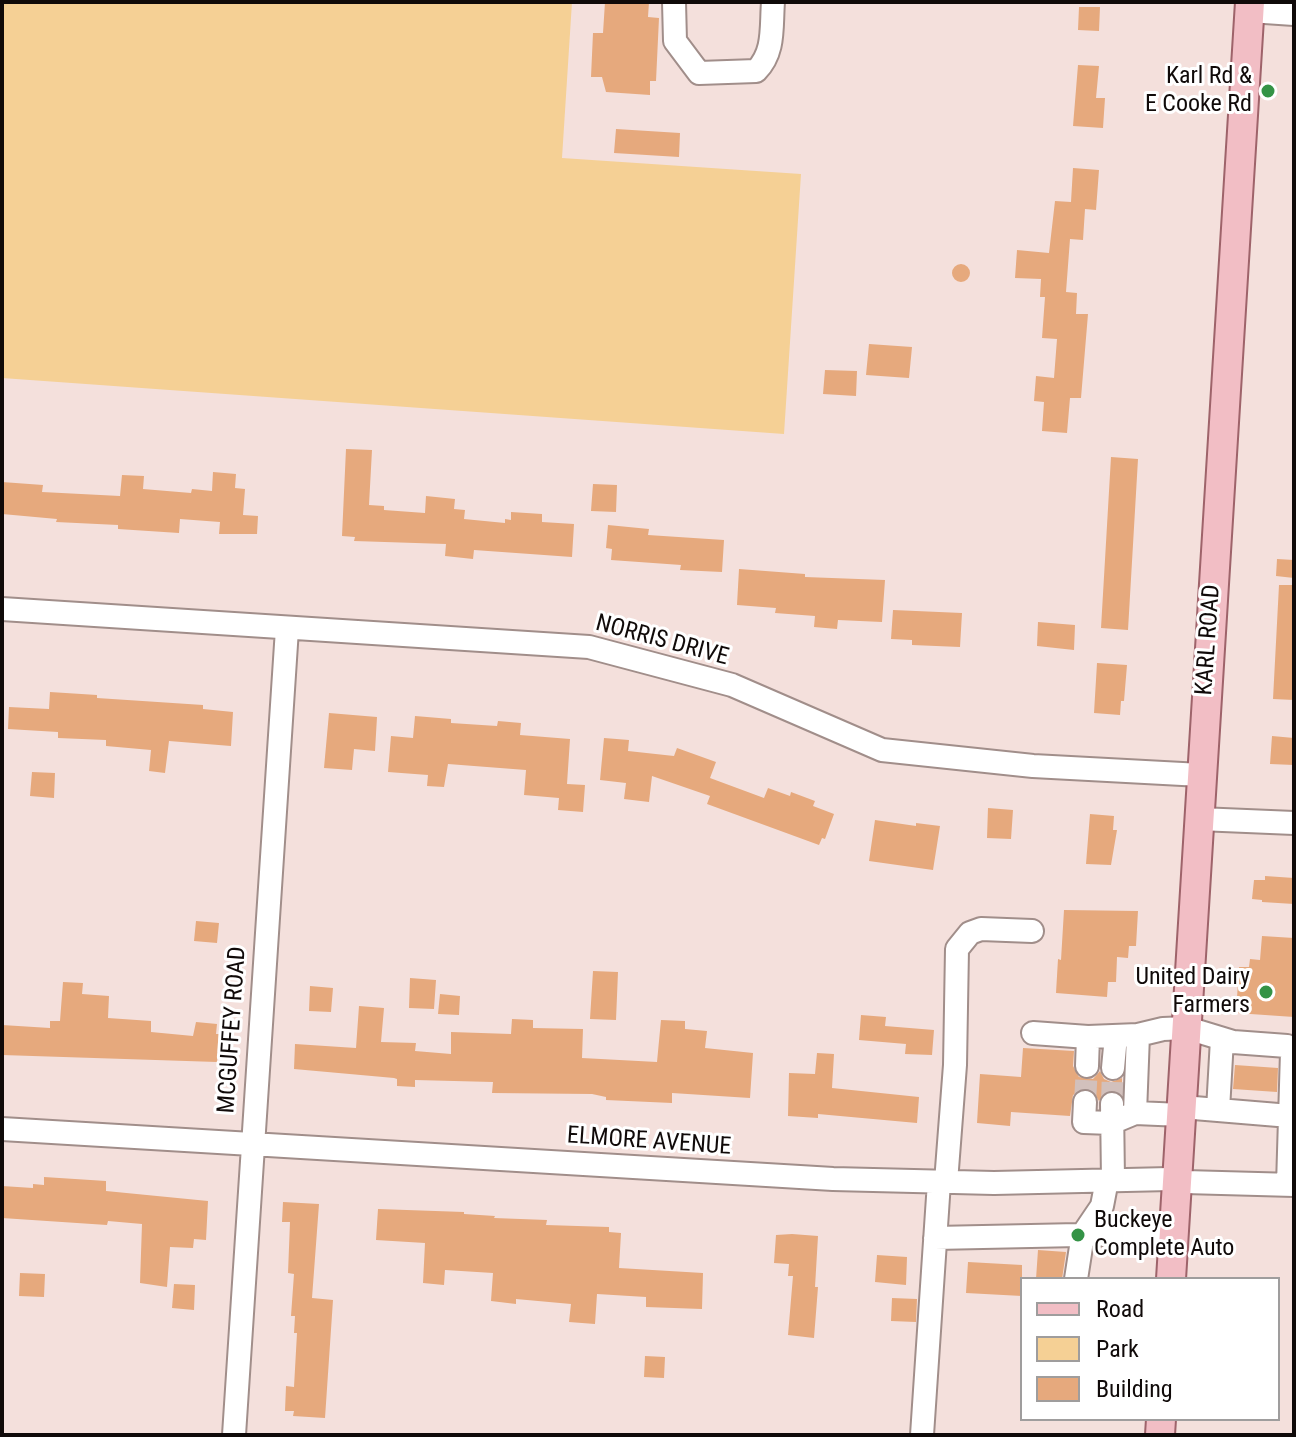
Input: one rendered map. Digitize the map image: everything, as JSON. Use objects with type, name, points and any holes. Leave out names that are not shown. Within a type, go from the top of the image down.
[{"type":"main road","name":"KARL ROAD","points":[[1171,1277],[1250,6]]},
{"type":"street","points":[[674,2],[675,41],[699,73],[756,71],[766,61],[770,47],[773,2]]},
{"type":"street","points":[[1250,6],[1294,14]]},
{"type":"street","name":"NORRIS DRIVE","points":[[2,609],[589,647],[732,685],[882,750],[1033,766],[1201,775]]},
{"type":"street","name":"MCGUFFEY ROAD","points":[[234,1435],[287,629]]},
{"type":"street","points":[[1199,819],[1294,823]]},
{"type":"street","points":[[922,1435],[935,1238],[955,1065],[957,949],[970,933],[981,929],[1032,931]]},
{"type":"street","points":[[1033,1033],[1127,1036],[1187,1028],[1233,1042],[1287,1046],[1292,1052],[1291,1185]]},
{"type":"street","points":[[1113,1068],[1127,1036]]},
{"type":"street","points":[[1127,1036],[1135,1113]]},
{"type":"street","points":[[1087,1066],[1088,1037]]},
{"type":"street","points":[[1218,1110],[1222,1039]]},
{"type":"street","points":[[1085,1102],[1084,1122],[1111,1114],[1182,1111],[1218,1110],[1290,1116]]},
{"type":"street","points":[[1076,1277],[1083,1234],[1102,1206],[1110,1180],[1111,1114]]},
{"type":"street","name":"ELMORE AVENUE","points":[[2,1129],[824,1179],[942,1182],[1178,1180],[1291,1185]]},
{"type":"street","points":[[935,1238],[1174,1233]]},
{"type":"green space","points":[[2,2],[572,2],[562,158],[801,174],[784,434],[2,378]]},
{"type":"building","points":[[605,2],[649,2],[648,17],[659,18],[656,81],[650,81],[650,95],[606,92],[602,77],[591,77],[593,33],[603,33]]},
{"type":"building","points":[[1079,7],[1100,7],[1099,31],[1078,30]]},
{"type":"building","points":[[1078,65],[1099,66],[1096,98],[1105,98],[1103,128],[1073,126]]},
{"type":"building","points":[[616,129],[680,133],[679,157],[614,153]]},
{"type":"building","points":[[1073,168],[1099,170],[1096,210],[1085,209],[1083,240],[1070,239],[1066,292],[1077,293],[1076,314],[1088,314],[1081,398],[1070,398],[1067,433],[1042,431],[1044,402],[1034,401],[1036,376],[1054,378],[1057,339],[1042,338],[1045,297],[1040,297],[1041,279],[1015,278],[1017,250],[1049,253],[1055,201],[1071,202]]},
{"type":"building","points":[[957,264],[965,264],[970,273],[968,280],[957,282],[952,277],[952,269]]},
{"type":"building","points":[[869,344],[912,347],[909,378],[866,375]]},
{"type":"building","points":[[825,370],[857,371],[856,396],[823,394]]},
{"type":"building","points":[[346,449],[372,450],[369,505],[384,506],[384,510],[425,513],[426,496],[455,499],[454,509],[465,510],[464,519],[505,523],[505,519],[511,520],[511,512],[542,514],[542,522],[574,524],[572,557],[474,550],[473,559],[445,556],[446,544],[354,541],[355,537],[342,536]]},
{"type":"building","points":[[1111,457],[1138,459],[1128,630],[1101,628]]},
{"type":"building","points":[[213,472],[236,474],[235,488],[245,489],[243,515],[258,516],[257,534],[219,534],[220,522],[180,519],[179,533],[118,529],[118,525],[56,522],[57,519],[2,514],[2,482],[43,485],[42,492],[120,496],[122,475],[144,476],[143,489],[191,493],[192,489],[212,491]]},
{"type":"building","points":[[593,484],[617,485],[616,512],[591,511]]},
{"type":"building","points":[[608,525],[649,529],[648,535],[724,540],[722,572],[680,570],[681,565],[611,560],[612,549],[606,548]]},
{"type":"building","points":[[1277,559],[1294,560],[1294,578],[1276,576]]},
{"type":"building","points":[[739,569],[805,574],[805,577],[885,580],[882,622],[838,620],[837,629],[814,627],[815,616],[775,613],[776,608],[737,605]]},
{"type":"building","points":[[1279,585],[1294,585],[1294,700],[1273,699]]},
{"type":"building","points":[[893,610],[962,613],[960,647],[912,645],[912,640],[891,639]]},
{"type":"building","points":[[1038,622],[1075,625],[1074,650],[1037,646]]},
{"type":"building","points":[[1097,663],[1127,665],[1120,715],[1094,713]]},
{"type":"building","points":[[50,692],[203,705],[203,709],[233,712],[231,746],[169,741],[165,773],[149,771],[151,750],[106,746],[106,740],[58,738],[58,732],[8,729],[9,707],[49,709]]},
{"type":"building","points":[[329,713],[377,717],[375,751],[354,749],[352,770],[324,768]]},
{"type":"building","points":[[415,716],[451,719],[451,723],[497,726],[498,721],[521,723],[520,735],[570,739],[567,784],[585,785],[583,812],[558,810],[559,798],[524,795],[526,770],[448,764],[444,787],[427,786],[428,775],[388,772],[391,736],[413,738]]},
{"type":"building","points":[[1272,736],[1294,738],[1294,765],[1270,764]]},
{"type":"building","points":[[604,738],[629,740],[628,751],[674,756],[677,748],[716,762],[710,778],[764,798],[768,788],[815,801],[813,806],[834,814],[825,839],[822,838],[819,845],[707,804],[710,796],[652,776],[649,802],[624,799],[626,783],[600,780]]},
{"type":"building","points":[[32,772],[55,773],[54,798],[30,796]]},
{"type":"building","points":[[988,808],[1013,810],[1011,839],[987,838]]},
{"type":"building","points":[[1090,814],[1114,816],[1113,830],[1117,830],[1111,865],[1086,864]]},
{"type":"building","points":[[875,820],[940,826],[933,870],[869,861]]},
{"type":"building","points":[[1265,876],[1294,878],[1294,904],[1252,899],[1254,880],[1265,880]]},
{"type":"building","points":[[1064,910],[1138,911],[1136,946],[1129,946],[1128,958],[1117,957],[1116,982],[1108,982],[1107,997],[1056,993]]},
{"type":"building","points":[[196,921],[219,923],[217,943],[194,941]]},
{"type":"building","name":"United Dairy Farmers","points":[[1262,936],[1294,938],[1294,1017],[1236,1013],[1239,967],[1249,967],[1250,959],[1260,960]]},
{"type":"building","points":[[593,971],[618,972],[616,1020],[590,1019]]},
{"type":"building","points":[[410,978],[436,980],[434,1009],[409,1008]]},
{"type":"building","points":[[63,982],[83,983],[82,994],[109,996],[108,1018],[151,1021],[151,1032],[193,1036],[196,1022],[217,1024],[217,1062],[2,1055],[2,1025],[50,1028],[50,1021],[60,1021]]},
{"type":"building","points":[[310,986],[333,988],[331,1012],[309,1011]]},
{"type":"building","points":[[440,994],[460,996],[459,1015],[438,1014]]},
{"type":"building","points":[[359,1006],[384,1008],[381,1042],[416,1043],[415,1051],[451,1054],[451,1032],[511,1034],[512,1019],[533,1020],[533,1028],[583,1029],[582,1058],[657,1062],[661,1020],[685,1021],[685,1029],[707,1031],[705,1048],[753,1053],[750,1098],[672,1093],[672,1103],[606,1100],[606,1097],[592,1094],[492,1093],[493,1082],[415,1080],[415,1087],[397,1086],[397,1079],[394,1078],[294,1069],[295,1044],[356,1048]]},
{"type":"building","points":[[861,1015],[886,1017],[885,1026],[934,1030],[932,1055],[905,1054],[906,1044],[859,1040]]},
{"type":"building","points":[[1023,1048],[1074,1051],[1073,1066],[1079,1077],[1093,1079],[1100,1071],[1104,1079],[1111,1082],[1122,1078],[1122,1094],[1113,1090],[1106,1092],[1099,1101],[1093,1091],[1085,1088],[1073,1095],[1070,1116],[1011,1112],[1010,1126],[977,1123],[980,1074],[1021,1077]]},
{"type":"building","points":[[817,1053],[834,1054],[832,1088],[919,1097],[917,1123],[818,1114],[818,1118],[788,1116],[789,1073],[815,1074]]},
{"type":"building","name":"United Dairy Farmers","points":[[1235,1065],[1278,1068],[1277,1092],[1233,1089]]},
{"type":"building","points":[[44,1177],[106,1181],[106,1191],[208,1201],[206,1240],[194,1239],[193,1248],[170,1247],[167,1287],[140,1283],[142,1224],[108,1221],[107,1225],[2,1218],[2,1186],[33,1188],[33,1184],[44,1185]]},
{"type":"building","points":[[283,1202],[319,1204],[312,1298],[333,1300],[325,1418],[293,1416],[294,1411],[285,1411],[286,1386],[294,1387],[297,1333],[294,1333],[295,1316],[291,1316],[294,1274],[288,1273],[290,1222],[282,1222]]},
{"type":"building","points":[[378,1209],[464,1212],[494,1218],[547,1220],[546,1225],[609,1227],[609,1232],[621,1233],[619,1268],[703,1273],[702,1309],[646,1307],[646,1297],[597,1294],[595,1324],[569,1322],[571,1304],[516,1299],[516,1304],[491,1301],[493,1273],[445,1270],[444,1285],[423,1283],[425,1243],[376,1240]]},
{"type":"building","points":[[776,1235],[818,1236],[814,1338],[788,1335],[793,1276],[788,1276],[789,1264],[774,1263]]},
{"type":"building","points":[[1038,1250],[1066,1252],[1062,1277],[1036,1277]]},
{"type":"building","points":[[877,1255],[907,1257],[906,1285],[875,1282]]},
{"type":"building","points":[[968,1262],[1022,1265],[1020,1296],[966,1293]]},
{"type":"building","points":[[20,1273],[45,1274],[44,1297],[19,1296]]},
{"type":"building","points":[[174,1284],[195,1285],[194,1310],[172,1308]]},
{"type":"building","points":[[892,1298],[917,1299],[916,1322],[891,1321]]},
{"type":"building","points":[[645,1356],[665,1357],[664,1378],[644,1377]]},
{"type":"tunnel","points":[[1085,1102],[1087,1066]]},
{"type":"tunnel","points":[[1112,1104],[1113,1068]]},
{"type":"place","name":"Karl Rd & E Cooke Rd","points":[[1268,91]]},
{"type":"place","name":"United Dairy Farmers","points":[[1266,992]]},
{"type":"place","name":"Buckeye Complete Auto","points":[[1078,1235]]}]
